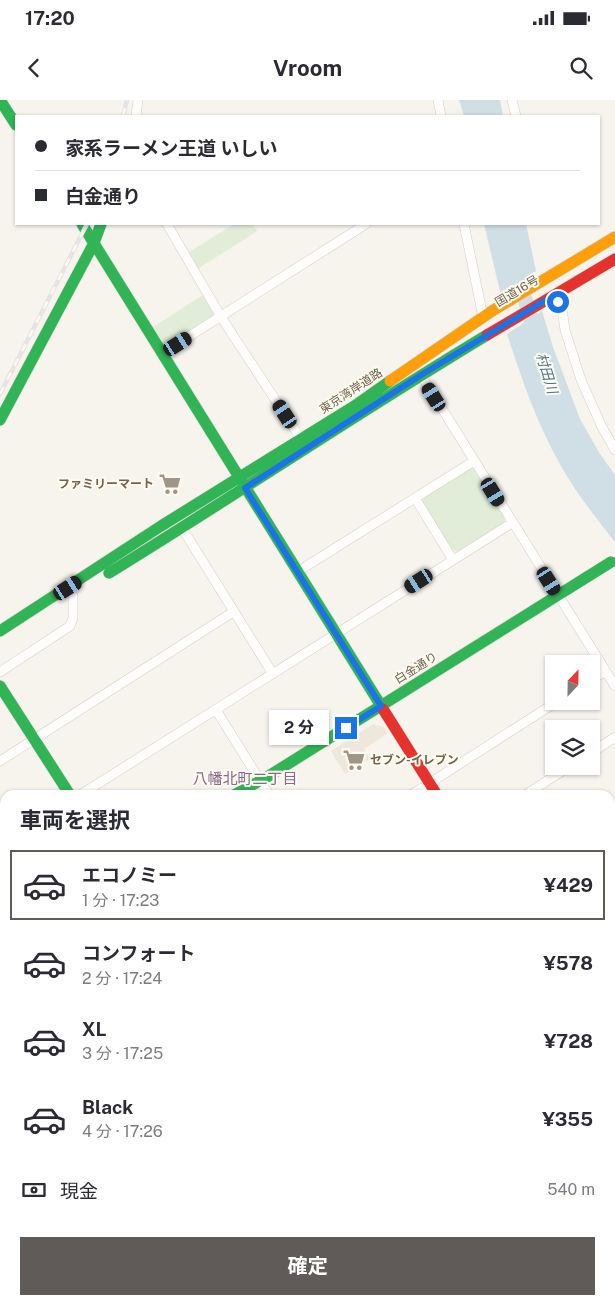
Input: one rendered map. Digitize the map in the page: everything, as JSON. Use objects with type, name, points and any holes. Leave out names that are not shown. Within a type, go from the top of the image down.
[{"type":"main road","points":[[0,100],[15,123]]},
{"type":"main road","points":[[83,225],[434,790]]},
{"type":"main road","points":[[0,420],[94,243],[101,225]]},
{"type":"main road","name":"東京湾岸道路","points":[[492,319],[548,291],[615,237]]},
{"type":"main road","name":"国道16号","points":[[548,291],[615,247]]},
{"type":"main road","name":"東京湾岸道路","points":[[0,631],[161,526],[242,483],[421,375],[492,319],[615,259]]},
{"type":"main road","name":"国道16号","points":[[431,354],[492,319]]},
{"type":"main road","name":"東京湾岸道路","points":[[0,641],[182,528],[301,439],[356,405],[431,354]]},
{"type":"main road","name":"白金通り","points":[[243,790],[611,562]]},
{"type":"main road","points":[[0,686],[67,790]]},
{"type":"street","points":[[136,115],[138,100]]},
{"type":"street","points":[[438,100],[442,115]]},
{"type":"street","points":[[512,100],[516,115]]},
{"type":"street","points":[[168,225],[221,316],[301,439]]},
{"type":"street","points":[[163,353],[364,225]]},
{"type":"street","points":[[464,225],[492,319]]},
{"type":"street","points":[[548,291],[562,309],[565,330],[580,380],[615,450]]},
{"type":"street","points":[[421,375],[615,686]]},
{"type":"street","points":[[297,572],[474,461]]},
{"type":"street","points":[[415,498],[452,560]]},
{"type":"street","points":[[88,790],[512,523]]},
{"type":"street","points":[[182,528],[273,674]]},
{"type":"street","points":[[0,672],[70,626],[73,618],[74,595]]},
{"type":"street","points":[[0,761],[233,612]]},
{"type":"street","points":[[600,675],[606,671]]},
{"type":"street","points":[[418,790],[545,709]]},
{"type":"street","points":[[216,710],[266,790]]},
{"type":"street","points":[[600,746],[615,737]]},
{"type":"street","points":[[533,790],[556,775]]},
{"type":"shaded area","points":[[373,724],[384,727],[388,733],[364,749],[370,759],[345,774],[331,751]]},
{"type":"green space","points":[[232,225],[253,225],[257,231],[196,270],[186,254]]},
{"type":"green space","points":[[206,293],[220,316],[163,351],[150,329]]},
{"type":"green space","points":[[468,468],[475,469],[505,518],[504,523],[458,552],[452,549],[422,502],[424,496]]},
{"type":"water","points":[[459,100],[500,100],[503,115],[464,115]]},
{"type":"water","points":[[484,225],[526,225],[536,271],[501,295]]},
{"type":"water","points":[[542,311],[553,347],[580,419],[600,454],[615,475],[615,542],[580,496],[552,450],[531,402],[507,334]]},
{"type":"waterway","name":"村田川","points":[[508,225],[515,267],[532,322]]},
{"type":"railway","points":[[123,115],[127,100]]},
{"type":"railway","points":[[0,394],[86,225]]},
{"type":"traffic: fast","points":[[0,100],[15,123]]},
{"type":"traffic: fast","points":[[83,225],[383,709]]},
{"type":"traffic: fast","points":[[0,420],[94,243],[101,225]]},
{"type":"traffic: fast","points":[[109,573],[487,335]]},
{"type":"traffic: fast","points":[[0,631],[161,526],[356,405],[390,381]]},
{"type":"traffic: fast","points":[[243,790],[267,777],[611,562]]},
{"type":"traffic: fast","points":[[0,686],[67,790]]},
{"type":"traffic: slow","points":[[390,381],[492,311],[615,237]]},
{"type":"traffic: jam","points":[[487,335],[615,259]]},
{"type":"traffic: jam","points":[[383,709],[434,790]]},
{"type":"place","name":"ファミリーマート","points":[[170,484]]},
{"type":"place","name":"セブン-イレブン","points":[[354,760]]},
{"type":"district","name":"八幡北町二丁目","points":[[245,779]]},
{"type":"route","points":[[346,728],[381,706],[245,488],[421,375],[554,295],[558,302]]}]
